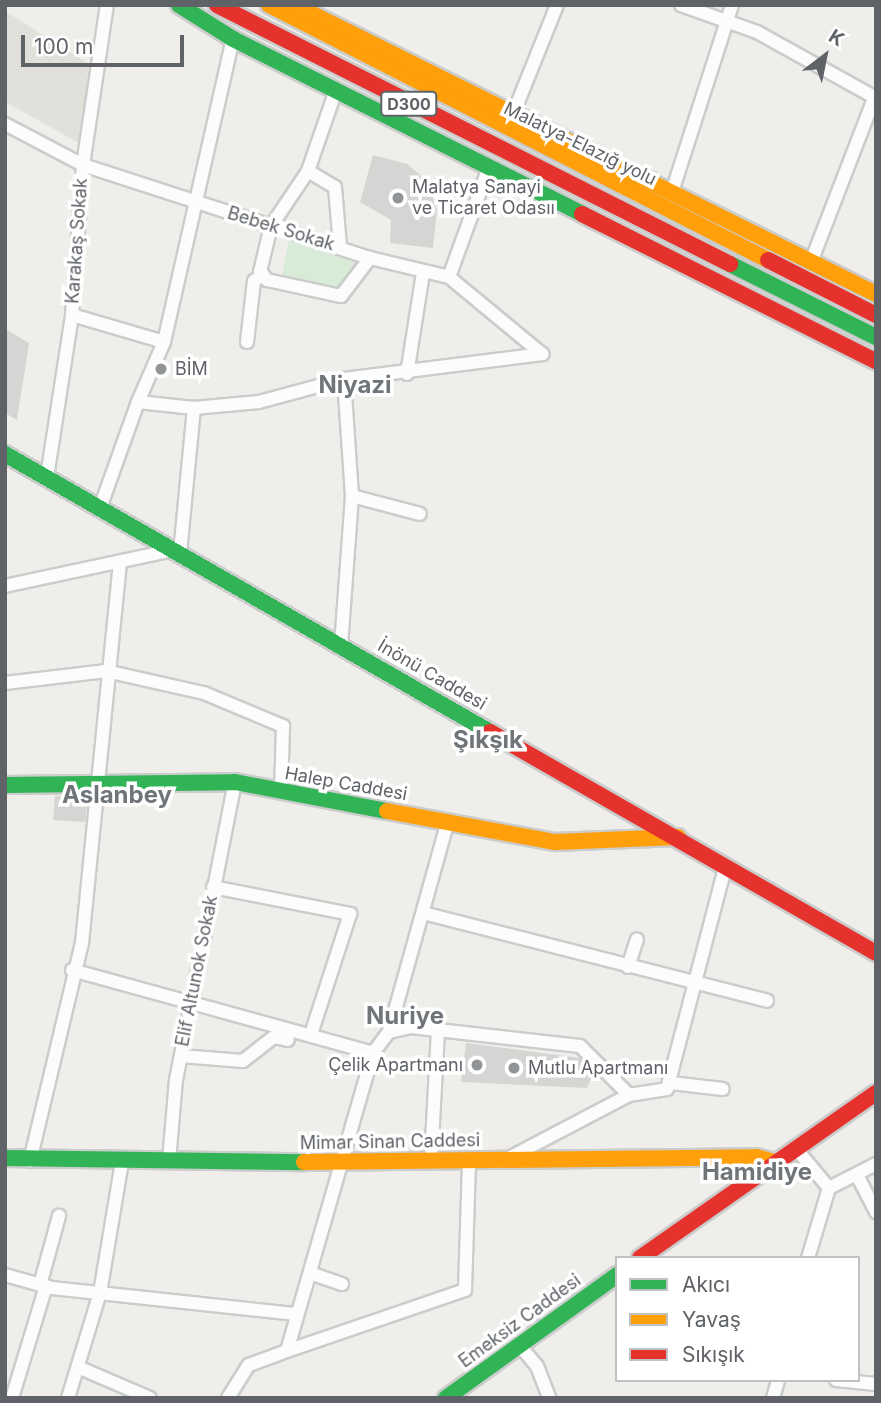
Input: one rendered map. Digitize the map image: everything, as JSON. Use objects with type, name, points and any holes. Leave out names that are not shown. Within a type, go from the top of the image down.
[{"type":"main road","points":[[179,5],[233,39],[876,361]]},
{"type":"main road","name":"D300","points":[[218,5],[627,214],[876,337]]},
{"type":"main road","name":"Malatya-Elazığ yolu","points":[[269,5],[552,153],[876,315]]},
{"type":"main road","points":[[293,5],[514,112],[876,294]]},
{"type":"main road","points":[[552,153],[650,180]]},
{"type":"main road","points":[[524,185],[541,184],[606,215],[627,214]]},
{"type":"main road","name":"İnönü Caddesi","points":[[5,454],[171,553],[876,953]]},
{"type":"main road","name":"İnönü Caddesi","points":[[5,462],[341,646],[876,961]]},
{"type":"main road","name":"Halep Caddesi","points":[[5,785],[235,782],[555,842],[671,838]]},
{"type":"main road","points":[[785,1157],[876,1083]]},
{"type":"main road","points":[[643,1256],[876,1093]]},
{"type":"main road","points":[[785,1157],[818,1143],[876,1100]]},
{"type":"main road","name":"Mimar Sinan Caddesi","points":[[5,1158],[30,1161],[342,1163],[785,1157]]},
{"type":"main road","name":"Emeksiz Caddesi","points":[[446,1398],[615,1276]]},
{"type":"street","name":"Karakaş Sokak","points":[[47,477],[72,315],[83,165],[107,5]]},
{"type":"street","points":[[514,112],[557,5]]},
{"type":"street","points":[[681,5],[728,20],[820,63],[875,99],[811,262]]},
{"type":"street","points":[[672,192],[732,5]]},
{"type":"street","points":[[100,509],[138,402],[164,342],[192,201],[233,39]]},
{"type":"street","points":[[247,342],[254,281],[263,275],[271,226],[308,171],[336,90]]},
{"type":"street","name":"Bebek Sokak","points":[[5,124],[83,165],[370,258],[423,273],[449,277]]},
{"type":"street","points":[[138,402],[194,408],[259,402],[344,379],[407,374],[542,354],[449,277],[489,166]]},
{"type":"street","points":[[308,171],[335,187],[340,247]]},
{"type":"street","points":[[263,275],[341,296],[370,258]]},
{"type":"street","points":[[407,374],[423,273]]},
{"type":"street","points":[[72,315],[164,342]]},
{"type":"street","points":[[341,646],[352,496],[344,379]]},
{"type":"street","points":[[5,586],[171,553],[194,408]]},
{"type":"street","points":[[352,496],[420,514]]},
{"type":"street","points":[[30,1161],[72,970],[82,943],[102,784],[106,671],[120,562]]},
{"type":"street","points":[[5,684],[106,671],[204,693],[284,726],[281,792]]},
{"type":"street","name":"Elif Altunok Sokak","points":[[169,1161],[181,1056],[235,782]]},
{"type":"street","points":[[287,1351],[373,1053],[389,1032],[448,821]]},
{"type":"street","points":[[505,1160],[629,1095],[667,1089],[671,1083],[697,987],[724,871]]},
{"type":"street","points":[[213,887],[349,914],[311,1034]]},
{"type":"street","points":[[423,912],[697,987],[767,1001]]},
{"type":"street","points":[[628,967],[637,939]]},
{"type":"street","points":[[72,970],[373,1053]]},
{"type":"street","points":[[389,1032],[438,1030],[580,1046],[629,1095]]},
{"type":"street","points":[[431,1160],[438,1030]]},
{"type":"street","points":[[181,1056],[243,1061],[274,1037],[288,1040]]},
{"type":"street","points":[[671,1083],[723,1089]]},
{"type":"street","points":[[785,1157],[829,1188]]},
{"type":"street","points":[[228,1398],[249,1365],[464,1290],[469,1160]]},
{"type":"street","points":[[68,1398],[80,1368],[100,1293],[122,1162]]},
{"type":"street","points":[[809,1256],[829,1188],[876,1164]]},
{"type":"street","points":[[857,1175],[876,1212]]},
{"type":"street","points":[[12,1398],[59,1216]]},
{"type":"street","points":[[310,1273],[342,1284]]},
{"type":"street","points":[[5,1275],[43,1286],[297,1314]]},
{"type":"street","points":[[520,1346],[537,1366],[549,1398]]},
{"type":"street","points":[[80,1368],[150,1398]]},
{"type":"street","points":[[856,1382],[876,1384]]},
{"type":"shaded area","points":[[5,11],[89,64],[81,144],[5,102]]},
{"type":"green space","points":[[289,241],[366,266],[349,294],[282,275]]},
{"type":"building","name":"Malatya Sanayi ve Ticaret Odasıı","points":[[373,155],[407,164],[426,180],[437,210],[433,248],[390,243],[391,220],[360,202]]},
{"type":"building","points":[[5,329],[29,343],[17,420],[5,413]]},
{"type":"building","points":[[55,796],[88,797],[85,822],[53,820]]},
{"type":"building","points":[[466,1043],[580,1058],[594,1072],[587,1088],[461,1082]]},
{"type":"traffic: fast","points":[[179,5],[233,39],[582,214]]},
{"type":"traffic: fast","points":[[609,169],[650,180]]},
{"type":"traffic: fast","points":[[730,264],[876,337]]},
{"type":"traffic: fast","points":[[5,454],[490,732]]},
{"type":"traffic: fast","points":[[5,785],[235,782],[387,811]]},
{"type":"traffic: fast","points":[[5,1158],[304,1162]]},
{"type":"traffic: fast","points":[[446,1398],[615,1276]]},
{"type":"traffic: slow","points":[[269,5],[768,260]]},
{"type":"traffic: slow","points":[[294,5],[876,294]]},
{"type":"traffic: slow","points":[[387,811],[555,842],[678,837]]},
{"type":"traffic: slow","points":[[304,1162],[756,1157],[775,1162]]},
{"type":"traffic: jam","points":[[217,5],[730,264]]},
{"type":"traffic: jam","points":[[582,214],[876,361]]},
{"type":"traffic: jam","points":[[768,260],[876,315]]},
{"type":"traffic: jam","points":[[490,732],[876,953]]},
{"type":"traffic: jam","points":[[643,1256],[876,1093]]},
{"type":"place","name":"Malatya Sanayi ve Ticaret Odasıı","points":[[398,198]]},
{"type":"place","name":"BİM","points":[[161,369]]},
{"type":"place","name":"Çelik Apartmanı","points":[[477,1065]]},
{"type":"place","name":"Mutlu Apartmanı","points":[[514,1068]]},
{"type":"district","name":"Niyazi","points":[[355,385]]},
{"type":"district","name":"Şıkşık","points":[[488,740]]},
{"type":"district","name":"Aslanbey","points":[[117,795]]},
{"type":"district","name":"Nuriye","points":[[405,1016]]},
{"type":"district","name":"Hamidiye","points":[[757,1172]]}]
